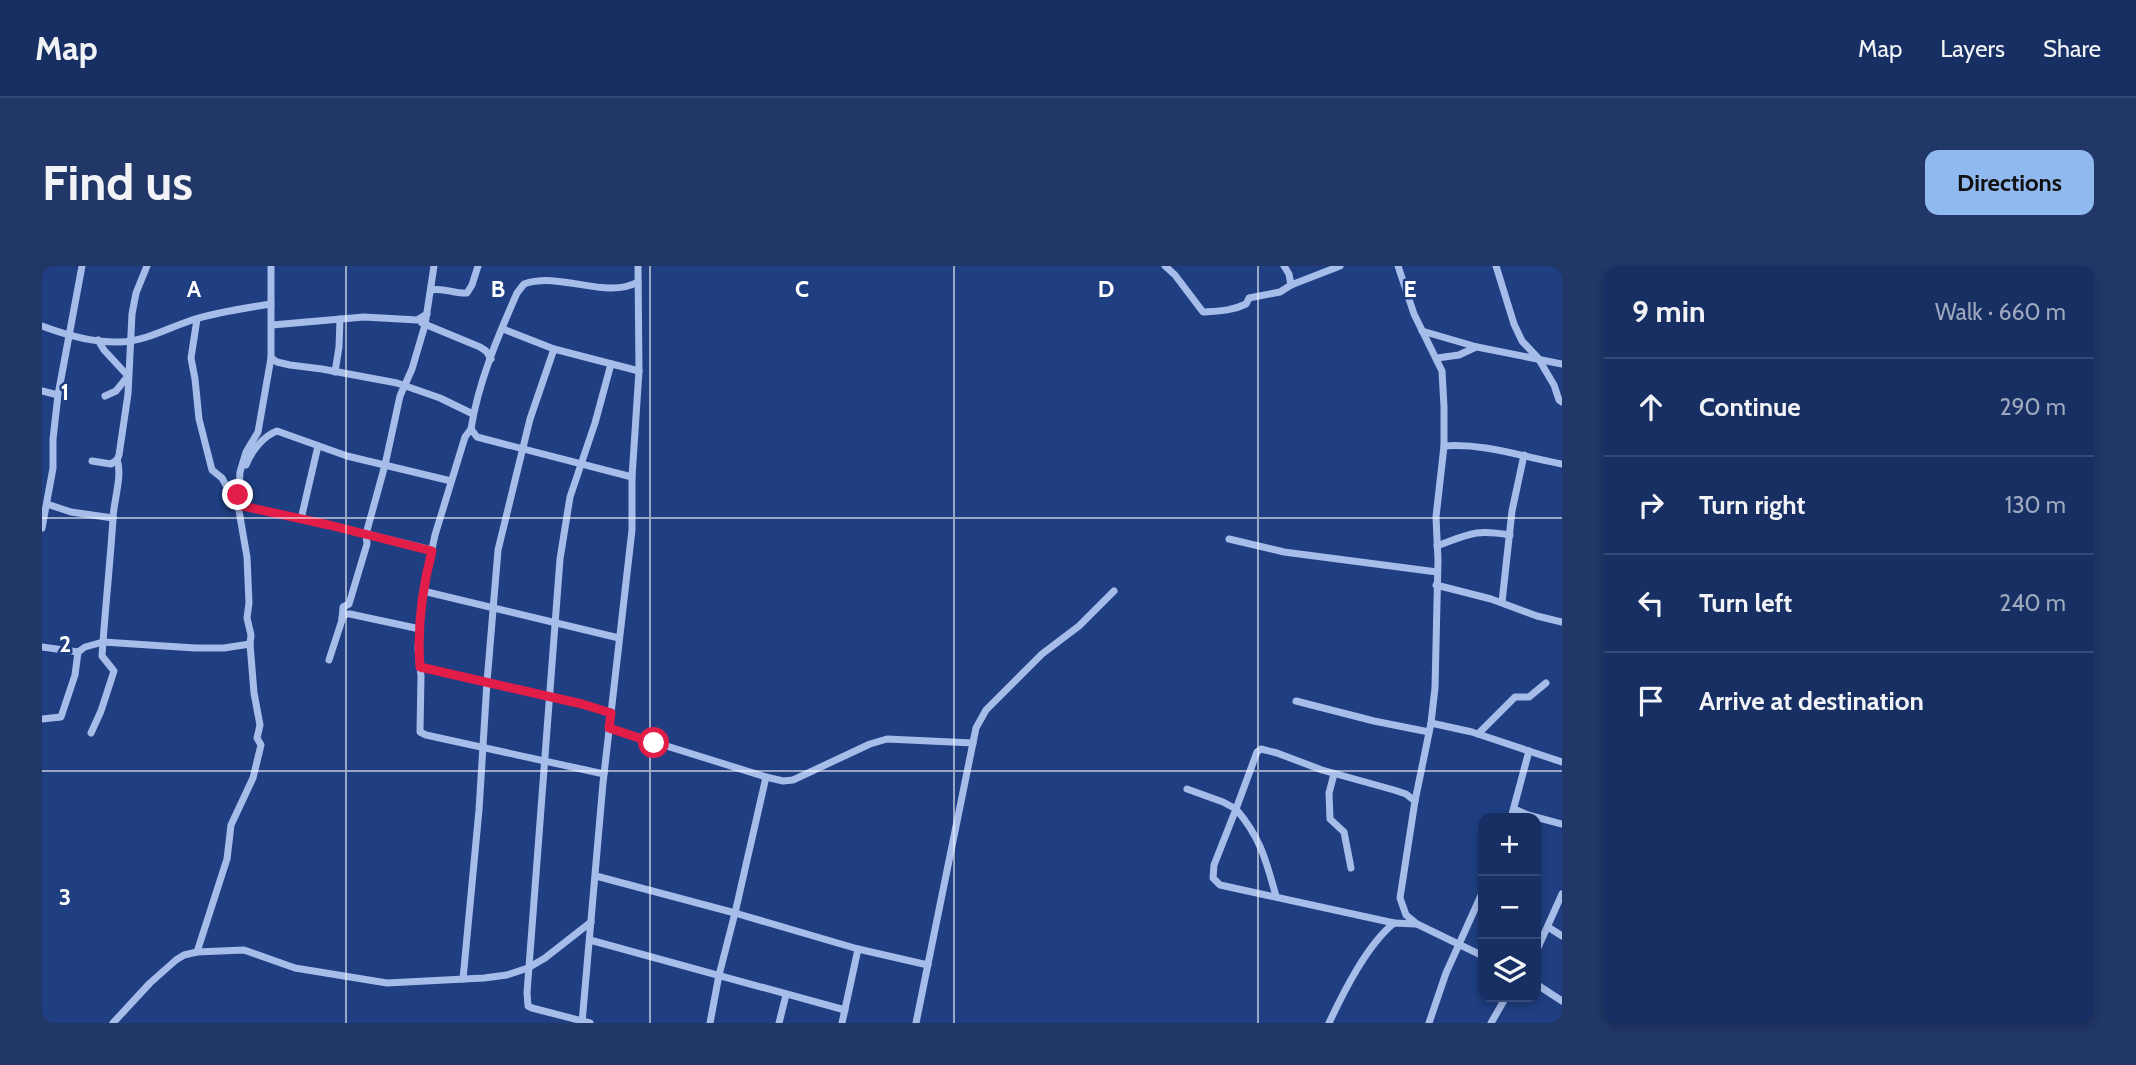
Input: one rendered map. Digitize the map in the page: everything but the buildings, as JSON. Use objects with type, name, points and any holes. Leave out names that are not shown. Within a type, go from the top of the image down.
[{"type":"street","points":[[42,528],[53,467],[58,395],[82,266]]},
{"type":"street","points":[[91,733],[114,671],[102,656],[119,470],[117,460],[128,394],[130,341],[136,293],[147,266]]},
{"type":"street","points":[[197,951],[227,859],[231,825],[253,778],[261,744],[257,738],[260,718],[254,693],[251,635],[247,618],[247,557],[238,505],[240,472],[246,452],[260,426],[271,358],[271,266]]},
{"type":"street","points":[[329,660],[343,607],[350,601],[367,541],[366,534],[398,405],[425,325],[434,266]]},
{"type":"street","points":[[431,290],[467,293],[478,266]]},
{"type":"street","points":[[1165,266],[1203,312],[1239,308],[1246,304],[1248,298],[1280,292],[1340,266]]},
{"type":"street","points":[[1284,266],[1291,285]]},
{"type":"street","points":[[1398,266],[1421,331],[1442,371],[1444,388],[1444,446],[1436,517],[1436,669],[1431,723],[1415,801],[1400,898],[1406,915],[1417,924],[1478,954]]},
{"type":"street","points":[[1496,266],[1522,341],[1538,358],[1562,402]]},
{"type":"street","points":[[611,364],[570,497],[561,548],[528,968],[528,1006],[584,1023],[598,832],[632,530],[632,477],[639,371],[639,267]]},
{"type":"street","points":[[604,774],[421,733],[419,629],[423,591],[451,481],[465,437],[471,429],[473,414],[491,359],[520,287],[529,282],[573,282],[617,288],[638,282]]},
{"type":"street","points":[[42,326],[69,335],[98,340],[130,341],[197,319],[271,304]]},
{"type":"street","points":[[416,320],[427,314]]},
{"type":"street","points":[[272,325],[375,317],[416,320],[480,347],[491,359]]},
{"type":"street","points":[[197,319],[191,358],[199,419],[212,470],[222,478],[238,505],[432,551]]},
{"type":"street","points":[[335,372],[340,319]]},
{"type":"street","points":[[503,329],[554,349],[639,371]]},
{"type":"street","points":[[1421,331],[1477,347],[1562,364]]},
{"type":"street","points":[[98,340],[109,357],[128,376]]},
{"type":"street","points":[[1437,358],[1459,355],[1477,347]]},
{"type":"street","points":[[463,979],[479,810],[492,607],[500,538],[530,419],[554,349]]},
{"type":"street","points":[[271,358],[282,364],[405,385],[473,414]]},
{"type":"street","points":[[105,396],[116,391],[128,376]]},
{"type":"street","points":[[42,391],[58,395]]},
{"type":"street","points":[[471,429],[477,437],[632,477]]},
{"type":"street","points":[[238,505],[242,501],[242,479],[250,457],[271,433],[280,432],[385,466],[451,481]]},
{"type":"street","points":[[1444,446],[1475,445],[1562,464]]},
{"type":"street","points":[[301,519],[318,446]]},
{"type":"street","points":[[1502,602],[1512,511],[1524,455]]},
{"type":"street","points":[[92,461],[111,464],[117,460]]},
{"type":"street","points":[[47,504],[71,512],[113,518]]},
{"type":"street","points":[[1437,546],[1478,532],[1510,536]]},
{"type":"street","points":[[1229,539],[1283,552],[1437,572]]},
{"type":"street","points":[[1436,585],[1502,602],[1562,622]]},
{"type":"street","points":[[423,591],[619,638]]},
{"type":"street","points":[[916,1023],[976,728],[986,710],[1042,654],[1079,626],[1114,592]]},
{"type":"street","points":[[342,618],[350,614],[419,629]]},
{"type":"street","points":[[42,648],[78,652],[103,642],[195,648],[224,648],[250,644]]},
{"type":"street","points":[[42,719],[61,717],[75,675],[78,652]]},
{"type":"street","points":[[420,667],[611,713]]},
{"type":"street","points":[[1478,734],[1515,698],[1529,697],[1546,683]]},
{"type":"street","points":[[1296,701],[1429,732]]},
{"type":"street","points":[[1431,723],[1478,734],[1562,762]]},
{"type":"street","points":[[609,728],[783,781],[793,780],[861,748],[887,739],[973,743]]},
{"type":"street","points":[[1415,801],[1406,794],[1334,774],[1261,749],[1257,752],[1246,788],[1214,865],[1213,878],[1226,887],[1394,923],[1417,924]]},
{"type":"street","points":[[1513,813],[1529,751]]},
{"type":"street","points":[[1334,774],[1329,793],[1330,819],[1344,832],[1352,869]]},
{"type":"street","points":[[710,1023],[766,777]]},
{"type":"street","points":[[1187,789],[1236,809],[1263,849],[1276,896]]},
{"type":"street","points":[[1514,809],[1562,824]]},
{"type":"street","points":[[596,876],[858,949],[928,965]]},
{"type":"street","points":[[1541,942],[1562,894]]},
{"type":"street","points":[[1429,1023],[1446,973],[1478,902]]},
{"type":"street","points":[[116,1022],[149,983],[176,960],[197,951],[244,950],[295,968],[387,983],[463,979],[507,975],[528,968],[591,922]]},
{"type":"street","points":[[1329,1023],[1378,939],[1394,923]]},
{"type":"street","points":[[1548,927],[1562,936]]},
{"type":"street","points":[[590,940],[845,1010]]},
{"type":"street","points":[[842,1023],[858,949]]},
{"type":"street","points":[[1541,987],[1562,1001]]},
{"type":"street","points":[[779,1023],[786,995]]},
{"type":"street","points":[[1491,1023],[1503,1002]]},
{"type":"route","points":[[238,495],[238,505],[432,551],[420,620],[420,667],[611,713],[609,728],[654,743]]}]
